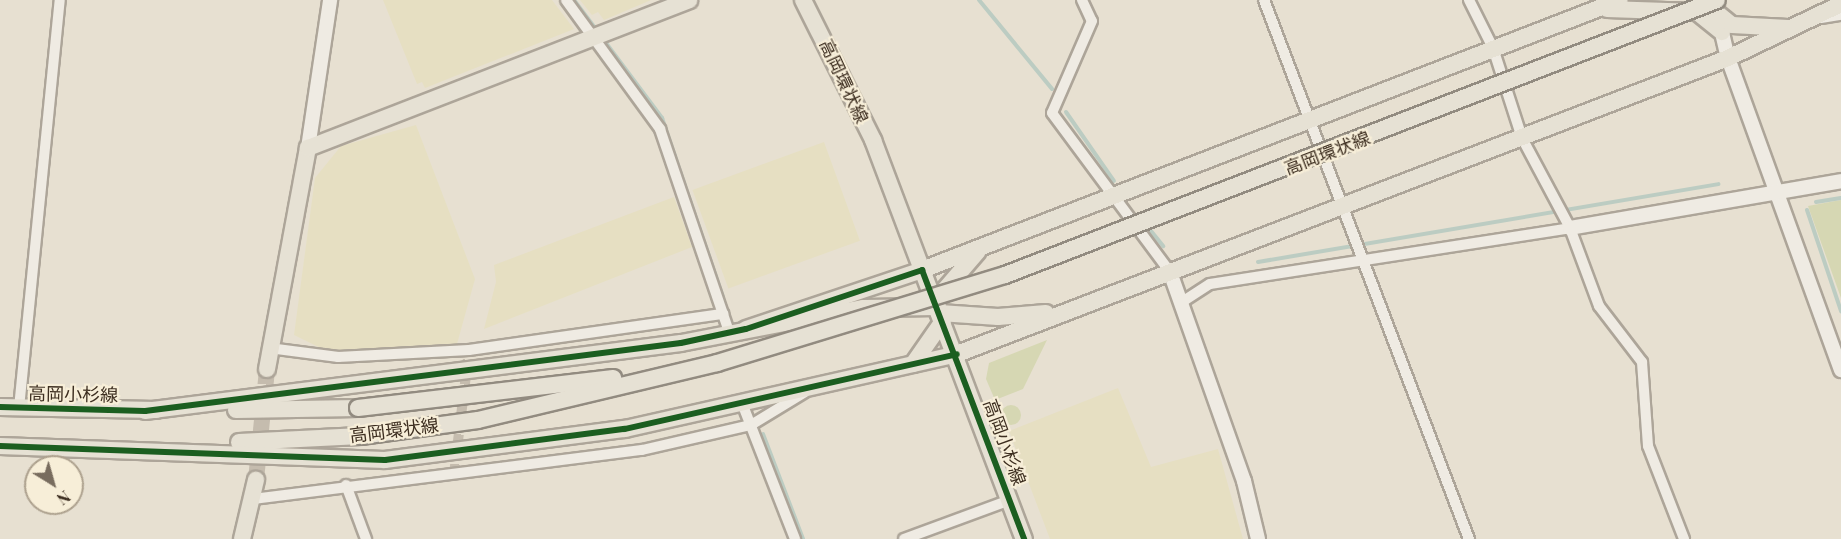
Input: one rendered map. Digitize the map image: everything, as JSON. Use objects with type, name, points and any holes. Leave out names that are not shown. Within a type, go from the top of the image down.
[{"type":"main road","points":[[267,369],[269,348],[308,148],[689,0]]},
{"type":"main road","name":"高岡環状線","points":[[803,0],[873,140],[922,270],[957,354]]},
{"type":"main road","points":[[746,329],[922,270],[985,244],[1310,123],[1493,48],[1620,0]]},
{"type":"main road","points":[[1716,4],[1732,26],[1799,24]]},
{"type":"main road","name":"高岡環状線","points":[[64,447],[361,436],[478,420],[717,363],[1005,275],[1716,4]]},
{"type":"main road","points":[[0,446],[385,460],[603,433],[957,354],[1728,58],[1841,4]]},
{"type":"main road","points":[[1594,10],[1685,10],[1710,17],[1722,32]]},
{"type":"main road","points":[[913,364],[939,311],[985,244]]},
{"type":"main road","points":[[145,411],[670,345],[746,329],[783,327],[863,308],[939,311],[998,317],[1065,311]]},
{"type":"main road","name":"高岡小杉線","points":[[957,354],[1024,539]]},
{"type":"main road","name":"高岡環状線","points":[[145,411],[358,408],[717,363]]},
{"type":"main road","name":"高岡小杉線","points":[[0,407],[145,411]]},
{"type":"main road","points":[[242,539],[256,480]]},
{"type":"street","points":[[19,408],[60,0]]},
{"type":"street","points":[[308,148],[330,0]]},
{"type":"street","points":[[566,0],[660,129],[729,332]]},
{"type":"street","points":[[1082,0],[1092,21],[1052,113],[1170,272],[1244,481],[1258,539]]},
{"type":"street","points":[[1264,0],[1469,539]]},
{"type":"street","points":[[1469,0],[1493,48],[1522,138],[1570,228],[1599,306],[1642,362],[1648,446],[1684,539]]},
{"type":"street","points":[[1716,4],[1728,58],[1841,370]]},
{"type":"street","points":[[1799,24],[1841,15]]},
{"type":"street","points":[[1182,302],[1210,284],[1570,228],[1774,190],[1841,181]]},
{"type":"street","points":[[269,348],[338,357],[469,350],[723,314]]},
{"type":"street","points":[[253,499],[346,485],[642,450],[751,424],[816,386]]},
{"type":"street","points":[[742,403],[795,539]]},
{"type":"street","points":[[346,485],[366,539]]},
{"type":"street","points":[[904,539],[1010,500]]},
{"type":"shaded area","points":[[383,0],[552,0],[574,29],[425,88],[422,82],[417,84]]},
{"type":"shaded area","points":[[580,0],[651,0],[604,20],[598,12],[592,15]]},
{"type":"shaded area","points":[[416,125],[475,279],[457,344],[335,355],[294,335],[315,178],[341,146]]},
{"type":"shaded area","points":[[824,142],[860,241],[728,289],[692,190]]},
{"type":"shaded area","points":[[674,197],[692,247],[484,329],[496,282],[494,265]]},
{"type":"shaded area","points":[[1118,388],[1151,467],[1218,449],[1243,539],[1050,539],[1009,431]]},
{"type":"green space","points":[[1841,200],[1841,298],[1808,206]]},
{"type":"green space","points":[[1047,340],[1023,389],[995,400],[986,379],[989,363]]},
{"type":"green space","points":[[1011,405],[1018,408],[1021,415],[1018,422],[1011,425],[1004,422],[1001,415],[1004,408]]},
{"type":"waterway","points":[[574,0],[597,31]]},
{"type":"waterway","points":[[979,0],[1052,89]]},
{"type":"waterway","points":[[603,39],[662,118],[723,297]]},
{"type":"waterway","points":[[1066,112],[1114,181]]},
{"type":"waterway","points":[[1258,262],[1718,184]]},
{"type":"waterway","points":[[1816,202],[1841,198]]},
{"type":"waterway","points":[[1807,210],[1841,311]]},
{"type":"waterway","points":[[1147,226],[1163,246]]},
{"type":"waterway","points":[[763,434],[803,539]]},
{"type":"tunnel","points":[[454,474],[469,350]]},
{"type":"tunnel","points":[[256,480],[267,369]]},
{"type":"cycle path","points":[[0,407],[145,411],[681,343],[746,329],[922,270],[1024,539]]},
{"type":"cycle path","points":[[0,446],[385,460],[625,429],[957,354]]}]
